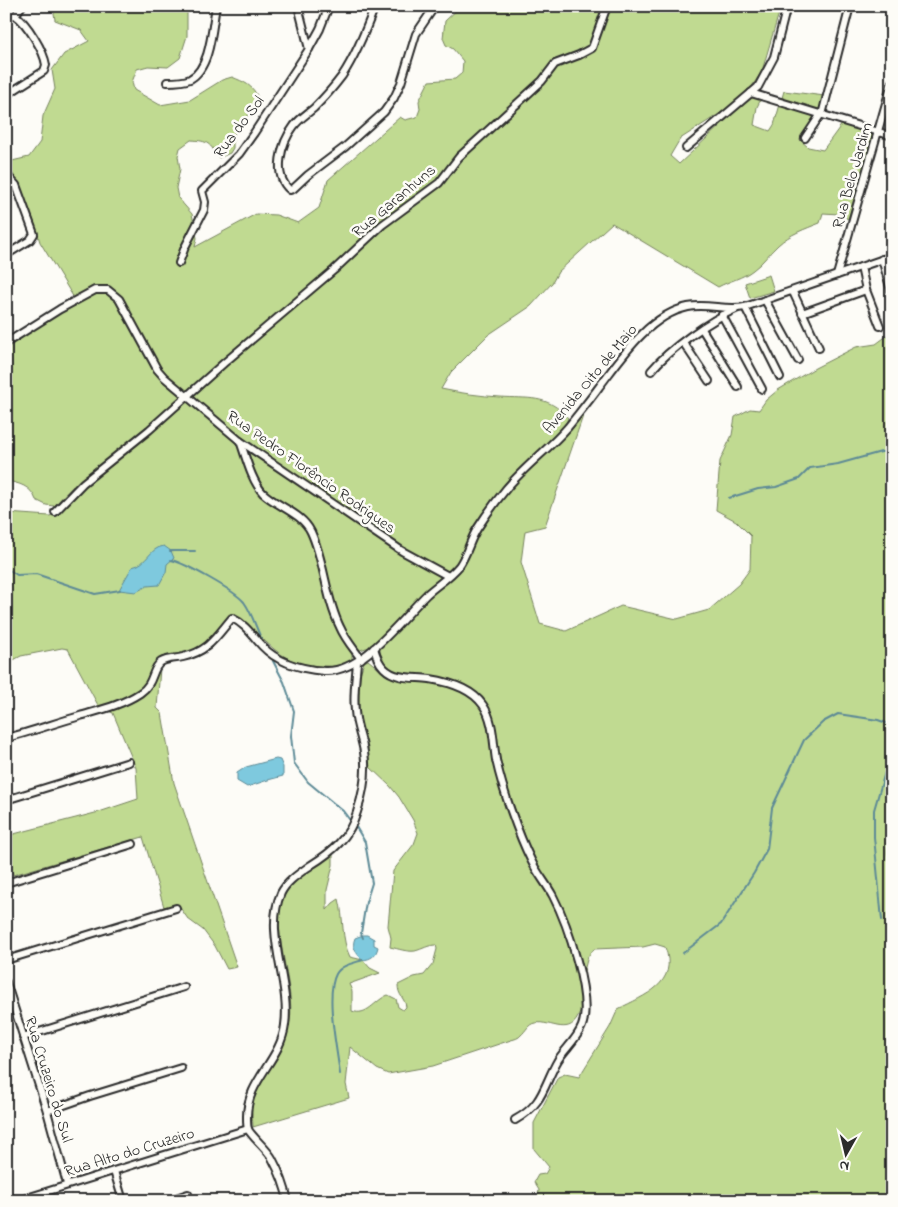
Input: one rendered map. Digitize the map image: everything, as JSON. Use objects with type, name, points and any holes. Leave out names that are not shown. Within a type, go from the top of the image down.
[{"type":"street","points":[[15,15],[22,6]]},
{"type":"street","points":[[167,82],[189,79],[200,70],[208,48],[216,6]]},
{"type":"street","points":[[298,6],[309,49]]},
{"type":"street","name":"Rua do Sol","points":[[180,263],[185,247],[204,210],[205,202],[202,191],[246,145],[309,49],[320,29],[329,6]]},
{"type":"street","points":[[375,6],[343,74],[327,95],[294,126],[282,155],[279,170],[280,178],[285,186],[292,190],[313,170],[345,147],[384,112],[394,98],[401,83],[416,34],[435,6]]},
{"type":"street","name":"Rua Garanhuns","points":[[55,512],[83,483],[123,452],[188,396],[334,270],[382,225],[438,182],[465,151],[537,86],[555,64],[592,48],[608,6]]},
{"type":"street","points":[[686,148],[758,87],[763,80],[774,57],[787,6]]},
{"type":"street","points":[[805,138],[823,111],[850,6]]},
{"type":"street","points":[[6,15],[15,15],[23,22],[46,61],[46,67],[41,73],[7,92]]},
{"type":"street","name":"Rua Belo Jardim","points":[[837,275],[892,82]]},
{"type":"street","points":[[751,93],[892,136]]},
{"type":"street","points":[[6,174],[16,185],[34,234],[30,240],[6,255]]},
{"type":"street","name":"Avenida Oito de Maio","points":[[6,738],[104,710],[134,697],[147,687],[157,665],[165,660],[183,657],[206,648],[232,618],[246,627],[273,656],[293,666],[332,672],[344,669],[359,661],[459,565],[477,530],[506,489],[519,474],[560,437],[616,363],[638,338],[670,313],[688,307],[741,308],[793,292],[892,256]]},
{"type":"street","points":[[882,259],[892,294]]},
{"type":"street","points":[[861,267],[866,290],[880,326]]},
{"type":"street","name":"Rua Pedro Florêncio Rodrigues","points":[[6,343],[44,318],[96,290],[108,290],[118,297],[157,369],[240,441],[402,551],[448,576]]},
{"type":"street","points":[[802,313],[866,290]]},
{"type":"street","points":[[793,292],[819,348]]},
{"type":"street","points":[[765,300],[798,360]]},
{"type":"street","points":[[651,371],[664,357],[683,342],[722,315],[741,308],[780,377]]},
{"type":"street","points":[[722,315],[762,389]]},
{"type":"street","points":[[702,329],[738,387]]},
{"type":"street","points":[[683,342],[709,381]]},
{"type":"street","points":[[240,441],[252,473],[262,491],[271,500],[302,520],[310,532],[340,627],[359,661],[354,709],[365,758],[364,783],[360,802],[353,822],[344,838],[329,853],[297,874],[280,895],[275,923],[287,1001],[285,1025],[280,1044],[250,1093],[247,1108],[248,1129],[272,1158],[284,1185],[288,1201]]},
{"type":"street","points":[[374,648],[380,663],[388,672],[398,676],[430,679],[457,686],[476,698],[484,707],[491,725],[500,776],[511,811],[532,862],[558,905],[576,959],[585,1004],[582,1027],[557,1062],[548,1085],[538,1101],[515,1120]]},
{"type":"street","points":[[6,800],[129,762]]},
{"type":"street","points":[[6,882],[134,844]]},
{"type":"street","points":[[6,960],[176,908]]},
{"type":"street","name":"Rua Cruzeiro do Sul","points":[[6,982],[47,1111],[67,1184]]},
{"type":"street","points":[[23,1037],[184,987]]},
{"type":"street","points":[[47,1111],[181,1068]]},
{"type":"street","name":"Rua Alto do Cruzeiro","points":[[17,1201],[248,1129]]},
{"type":"street","points":[[114,1171],[123,1201]]},
{"type":"street","points":[[166,1201],[188,1194]]},
{"type":"green space","points":[[53,6],[187,6],[187,36],[180,58],[168,67],[148,66],[137,69],[132,82],[134,90],[160,105],[190,100],[222,80],[232,77],[248,84],[254,90],[258,98],[253,111],[237,126],[233,138],[233,148],[230,153],[219,158],[208,144],[197,140],[191,140],[180,148],[178,156],[180,169],[176,188],[178,198],[192,214],[197,238],[195,247],[256,214],[276,215],[298,223],[319,208],[328,180],[400,117],[405,120],[417,117],[420,109],[419,101],[429,81],[455,79],[462,73],[463,61],[453,49],[446,45],[443,38],[445,21],[461,6],[781,6],[762,71],[749,91],[736,103],[680,139],[670,156],[679,164],[752,96],[761,99],[757,107],[754,125],[770,131],[774,125],[784,91],[825,96],[821,111],[801,136],[800,140],[808,147],[823,150],[842,124],[874,134],[848,219],[839,214],[823,213],[820,223],[798,232],[778,245],[749,273],[718,287],[612,223],[558,272],[552,283],[531,306],[488,335],[451,372],[441,389],[485,396],[528,398],[545,401],[560,410],[568,418],[559,442],[584,413],[545,526],[525,531],[521,562],[540,624],[566,631],[621,606],[677,619],[709,610],[739,584],[750,569],[751,536],[736,521],[716,510],[720,461],[732,435],[735,417],[750,409],[759,410],[766,400],[778,390],[815,368],[856,347],[876,344],[892,332],[892,1201],[537,1201],[539,1190],[534,1182],[538,1175],[545,1174],[549,1167],[534,1149],[534,1123],[558,1077],[565,1074],[579,1077],[610,1027],[618,1009],[639,999],[657,987],[663,979],[667,970],[668,960],[665,947],[655,944],[643,947],[594,949],[588,956],[583,975],[567,922],[536,865],[508,791],[491,714],[486,703],[474,691],[452,682],[395,672],[382,660],[380,647],[366,648],[352,653],[352,660],[341,665],[307,665],[284,656],[235,615],[207,649],[164,663],[160,668],[157,708],[162,713],[174,783],[237,967],[227,969],[215,946],[203,930],[188,919],[179,906],[164,907],[143,837],[13,875],[6,852],[6,836],[99,812],[138,799],[136,768],[113,713],[99,707],[68,649],[62,648],[21,656],[6,664],[6,513],[50,516],[59,512],[79,491],[73,486],[54,506],[46,505],[36,500],[28,488],[6,481],[6,347],[74,298],[40,242],[33,219],[12,172],[12,161],[29,157],[40,142],[43,116],[55,89],[52,70],[64,54],[89,41],[81,30],[55,20]]},
{"type":"green space","points":[[769,275],[774,291],[750,298],[745,283]]},
{"type":"green space","points":[[368,660],[392,677],[433,683],[455,689],[469,696],[481,708],[491,739],[500,792],[506,809],[526,857],[553,903],[567,940],[580,989],[580,1012],[576,1020],[566,1027],[535,1023],[515,1039],[433,1066],[388,1074],[377,1069],[350,1047],[346,1084],[349,1098],[253,1127],[252,1104],[255,1093],[283,1043],[290,1021],[291,1007],[279,922],[280,908],[284,896],[294,883],[333,854],[333,865],[327,890],[327,910],[339,899],[345,943],[350,957],[363,960],[370,968],[380,973],[349,984],[352,991],[352,1011],[362,1012],[367,1010],[388,995],[396,999],[398,1007],[403,1010],[406,1007],[398,985],[414,977],[424,975],[433,964],[437,949],[436,945],[412,951],[390,947],[391,938],[388,926],[393,871],[414,844],[418,833],[413,820],[399,797],[370,767],[360,723],[359,705],[359,677],[364,662]]},
{"type":"water","points":[[164,546],[171,551],[174,558],[167,564],[166,572],[159,585],[147,586],[136,592],[119,590],[132,567],[142,563],[155,550]]},
{"type":"water","points":[[276,759],[280,760],[283,767],[283,776],[247,787],[237,781],[237,773],[246,767]]},
{"type":"water","points":[[363,935],[374,939],[374,945],[378,947],[373,956],[363,960],[356,952],[354,944],[355,938]]},
{"type":"waterway","points":[[729,498],[758,489],[776,487],[799,479],[810,468],[838,464],[881,452],[892,451]]},
{"type":"waterway","points":[[170,551],[195,551]]},
{"type":"waterway","points":[[171,560],[187,566],[239,597],[249,611],[262,640]]},
{"type":"waterway","points":[[6,568],[17,575],[36,574],[95,594],[120,590]]},
{"type":"waterway","points":[[273,661],[284,682],[294,711],[291,736],[294,763],[308,782],[343,811],[349,819]]},
{"type":"waterway","points":[[683,953],[721,924],[754,873],[767,849],[772,808],[804,740],[823,722],[838,714],[878,720],[892,725]]},
{"type":"waterway","points":[[882,920],[874,837],[874,810],[892,748]]},
{"type":"waterway","points":[[356,827],[365,842],[372,883],[366,902],[361,933],[363,938]]},
{"type":"waterway","points":[[340,1074],[333,1022],[333,983],[336,974],[341,968],[363,960]]}]
